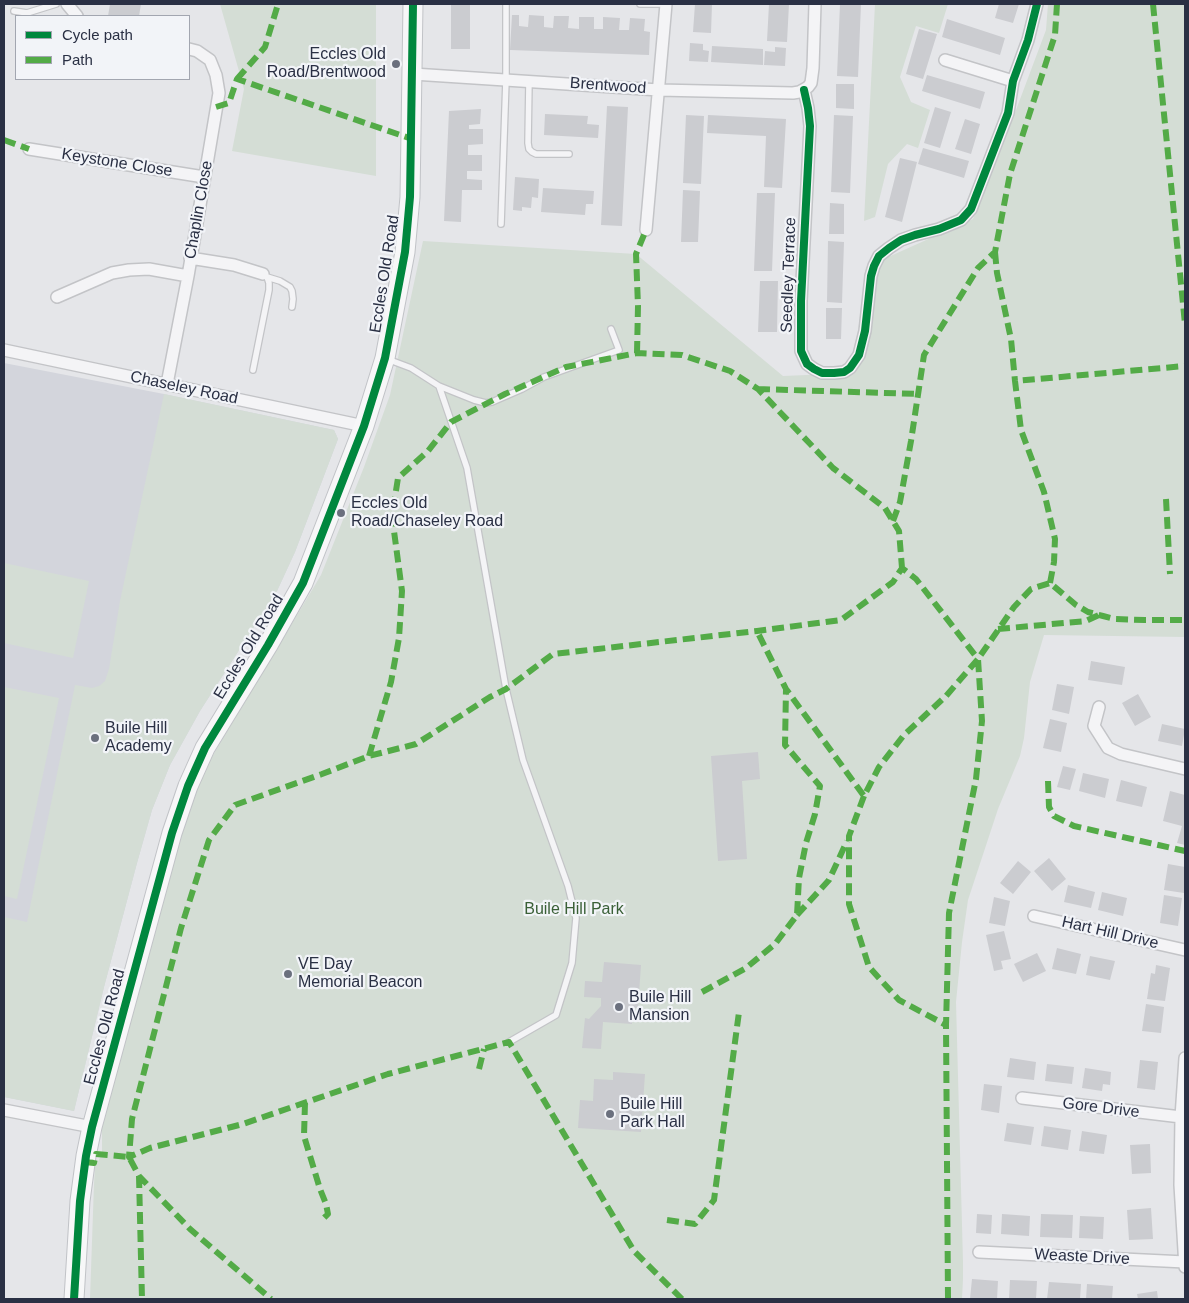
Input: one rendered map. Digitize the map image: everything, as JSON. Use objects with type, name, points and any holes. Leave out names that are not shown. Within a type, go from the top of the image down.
[{"type":"main road","name":"Eccles Old Road","points":[[74,1299],[80,1200],[92,1127],[172,832],[188,786],[205,748],[268,645],[303,583],[364,426],[385,358],[405,252],[410,197],[413,4]]},
{"type":"street","points":[[67,4],[76,15]]},
{"type":"street","points":[[646,230],[666,4]]},
{"type":"street","points":[[804,90],[811,83],[814,4]]},
{"type":"street","name":"Seedley Terrace","points":[[804,90],[810,126],[801,301],[801,351],[807,364],[822,373],[844,372],[850,368],[859,355],[865,332],[871,276],[879,256],[901,240],[939,230],[961,220],[971,209],[1008,113],[1013,82],[1028,40],[1037,4]]},
{"type":"street","name":"Chaplin Close","points":[[167,384],[188,276],[219,93],[216,75],[210,60],[190,49]]},
{"type":"street","points":[[945,60],[1013,82]]},
{"type":"street","name":"Brentwood","points":[[412,74],[659,90],[793,93],[804,90]]},
{"type":"street","name":"Keystone Close","points":[[29,149],[204,177]]},
{"type":"street","points":[[190,258],[234,265],[265,275]]},
{"type":"street","points":[[57,297],[112,273],[129,270],[149,269],[188,276]]},
{"type":"street","name":"Chaseley Road","points":[[4,350],[364,426]]},
{"type":"street","points":[[1099,706],[1094,726],[1108,748],[1121,754],[1185,769]]},
{"type":"street","name":"Hart Hill Drive","points":[[1034,916],[1185,950]]},
{"type":"street","points":[[1185,1058],[1181,1117],[1185,1264]]},
{"type":"street","name":"Gore Drive","points":[[1022,1098],[1181,1117]]},
{"type":"street","points":[[4,1110],[92,1127]]},
{"type":"street","name":"Weaste Drive","points":[[979,1252],[1185,1264]]},
{"type":"lane","points":[[14,11],[27,13],[56,4]]},
{"type":"lane","points":[[500,224],[506,80],[506,4]]},
{"type":"lane","points":[[640,4],[666,4]]},
{"type":"lane","points":[[529,81],[529,148],[536,154],[569,154]]},
{"type":"lane","points":[[265,275],[280,280],[290,287],[293,299],[292,307]]},
{"type":"lane","points":[[253,370],[269,290],[269,283],[265,275]]},
{"type":"lane","points":[[385,358],[410,368],[439,386],[486,403],[522,389],[544,377],[618,350],[611,329]]},
{"type":"lane","points":[[439,386],[468,468],[506,689],[523,760],[568,886],[576,918],[572,963],[556,1015],[509,1042]]},
{"type":"shaded area","name":"Buile Hill Academy","points":[[4,363],[334,430],[338,439],[295,552],[277,591],[200,711],[170,765],[152,810],[104,987],[74,1111],[4,1097]]},
{"type":"green space","points":[[220,4],[376,4],[376,176],[232,151],[244,89]]},
{"type":"green space","points":[[875,4],[948,4],[939,33],[916,26],[900,77],[911,102],[930,110],[918,148],[907,144],[888,164],[875,217],[864,221]]},
{"type":"green space","name":"Buile Hill Park","points":[[1048,4],[1185,4],[1185,637],[1044,635],[1030,682],[1024,738],[1020,756],[998,809],[968,900],[962,942],[956,1002],[963,1262],[962,1299],[90,1299],[95,1167],[102,1154],[102,1122],[192,790],[321,575],[390,395],[423,241],[636,254],[783,376],[853,373],[866,267],[973,219],[1046,30]]},
{"type":"green space","name":"Buile Hill Academy","points":[[164,394],[334,430],[338,439],[295,552],[277,591],[200,711],[170,765],[152,810],[104,987],[74,1111],[4,1097],[4,917],[27,922],[75,685],[92,688],[99,686],[105,681],[109,669],[120,601]]},
{"type":"green space","points":[[4,563],[89,581],[73,658],[4,643]]},
{"type":"green space","points":[[4,687],[59,698],[17,899],[4,896]]},
{"type":"building","points":[[110,4],[141,4],[139,15],[108,15]]},
{"type":"building","points":[[451,4],[470,4],[470,49],[451,49]]},
{"type":"building","points":[[695,4],[712,4],[711,33],[693,32]]},
{"type":"building","points":[[769,4],[789,4],[787,42],[767,41]]},
{"type":"building","points":[[840,4],[861,4],[858,77],[837,76]]},
{"type":"building","points":[[999,4],[1019,4],[1013,23],[995,18]]},
{"type":"building","points":[[512,15],[519,15],[519,26],[528,27],[529,15],[544,16],[544,27],[553,28],[554,16],[569,16],[568,28],[579,29],[579,17],[594,17],[594,29],[603,29],[603,17],[620,18],[619,30],[629,30],[630,18],[645,19],[644,31],[650,32],[649,55],[510,50]]},
{"type":"building","points":[[947,19],[1005,38],[1000,55],[942,37]]},
{"type":"building","points":[[919,29],[937,34],[923,79],[906,74]]},
{"type":"building","points":[[690,43],[703,44],[703,50],[709,51],[708,62],[689,61]]},
{"type":"building","points":[[712,46],[763,49],[763,65],[711,62]]},
{"type":"building","points":[[775,47],[786,48],[785,66],[764,65],[765,51],[775,52]]},
{"type":"building","points":[[927,75],[985,92],[980,109],[922,91]]},
{"type":"building","points":[[836,84],[854,84],[854,109],[836,108]]},
{"type":"building","points":[[607,106],[628,107],[622,226],[601,225]]},
{"type":"building","points":[[935,107],[951,112],[940,148],[924,143]]},
{"type":"building","points":[[481,109],[480,124],[469,125],[469,129],[483,129],[483,144],[468,145],[468,155],[482,155],[482,171],[467,171],[467,179],[482,180],[482,190],[462,190],[461,222],[444,221],[449,111]]},
{"type":"building","points":[[545,114],[588,116],[587,124],[599,125],[598,138],[544,135]]},
{"type":"building","points":[[686,115],[704,116],[701,184],[683,183]]},
{"type":"building","points":[[708,115],[786,119],[782,188],[764,187],[766,136],[707,133]]},
{"type":"building","points":[[834,115],[853,116],[850,193],[831,192]]},
{"type":"building","points":[[965,119],[980,124],[971,154],[955,149]]},
{"type":"building","points":[[923,148],[969,161],[964,178],[918,164]]},
{"type":"building","points":[[900,158],[917,162],[902,222],[885,217]]},
{"type":"building","points":[[515,177],[539,179],[538,198],[532,197],[531,208],[522,207],[522,211],[513,210]]},
{"type":"building","points":[[543,188],[594,191],[593,204],[586,204],[585,215],[541,212]]},
{"type":"building","points":[[683,190],[700,191],[698,242],[681,242]]},
{"type":"building","points":[[757,193],[775,193],[772,271],[754,271]]},
{"type":"building","points":[[830,203],[844,204],[844,234],[829,234]]},
{"type":"building","points":[[828,241],[844,242],[842,303],[827,302]]},
{"type":"building","points":[[760,281],[778,281],[777,332],[758,332]]},
{"type":"building","points":[[826,308],[842,308],[841,339],[826,339]]},
{"type":"building","points":[[1091,661],[1125,667],[1122,685],[1088,680]]},
{"type":"building","points":[[1057,684],[1074,687],[1069,714],[1052,710]]},
{"type":"building","points":[[1138,694],[1151,717],[1135,726],[1122,703]]},
{"type":"building","points":[[1050,719],[1067,723],[1061,752],[1043,748]]},
{"type":"building","points":[[1162,724],[1185,729],[1182,746],[1158,741]]},
{"type":"building","points":[[758,752],[760,779],[742,781],[747,859],[718,861],[711,756]]},
{"type":"building","points":[[1063,766],[1076,769],[1070,790],[1057,787]]},
{"type":"building","points":[[1083,773],[1109,779],[1105,798],[1079,791]]},
{"type":"building","points":[[1121,780],[1147,787],[1142,807],[1116,801]]},
{"type":"building","points":[[1170,791],[1185,795],[1185,845],[1177,843],[1182,826],[1163,821]]},
{"type":"building","points":[[1049,858],[1066,879],[1052,891],[1034,871]]},
{"type":"building","points":[[1018,861],[1031,872],[1013,894],[1000,883]]},
{"type":"building","points":[[1168,864],[1185,867],[1184,893],[1164,890]]},
{"type":"building","points":[[1068,885],[1095,892],[1091,908],[1064,902]]},
{"type":"building","points":[[1102,892],[1127,898],[1123,916],[1098,910]]},
{"type":"building","points":[[1164,895],[1182,898],[1178,926],[1160,923]]},
{"type":"building","points":[[994,897],[1010,901],[1005,926],[989,923]]},
{"type":"building","points":[[1004,931],[1011,959],[1001,961],[1003,969],[994,971],[986,935]]},
{"type":"building","points":[[1057,948],[1081,954],[1076,974],[1052,969]]},
{"type":"building","points":[[1037,953],[1046,971],[1023,982],[1014,964]]},
{"type":"building","points":[[1090,956],[1115,961],[1110,980],[1086,975]]},
{"type":"building","name":"Buile Hill Mansion","points":[[604,962],[641,965],[638,1008],[633,1008],[632,1024],[603,1022],[601,1049],[582,1048],[585,1018],[589,1019],[601,1006],[601,998],[584,997],[585,981],[602,982]]},
{"type":"building","points":[[1156,965],[1170,968],[1165,1001],[1147,999],[1151,973],[1155,974]]},
{"type":"building","points":[[1146,1004],[1164,1007],[1161,1033],[1142,1031]]},
{"type":"building","points":[[1010,1058],[1036,1062],[1034,1080],[1007,1077]]},
{"type":"building","points":[[1140,1060],[1158,1062],[1155,1090],[1137,1088]]},
{"type":"building","points":[[1047,1064],[1074,1067],[1072,1084],[1045,1081]]},
{"type":"building","points":[[1085,1068],[1111,1072],[1110,1085],[1103,1084],[1102,1091],[1082,1088]]},
{"type":"building","name":"Buile Hill Park Hall","points":[[613,1072],[645,1074],[641,1132],[578,1128],[580,1100],[593,1101],[594,1079],[613,1080]]},
{"type":"building","points":[[984,1084],[1002,1086],[999,1113],[981,1110]]},
{"type":"building","points":[[1007,1123],[1034,1127],[1031,1145],[1004,1141]]},
{"type":"building","points":[[1044,1126],[1071,1130],[1068,1150],[1041,1146]]},
{"type":"building","points":[[1082,1131],[1107,1135],[1104,1154],[1079,1151]]},
{"type":"building","points":[[1150,1144],[1151,1173],[1132,1174],[1130,1145]]},
{"type":"building","points":[[1151,1208],[1153,1239],[1129,1240],[1127,1210]]},
{"type":"building","points":[[977,1214],[992,1215],[991,1234],[976,1233]]},
{"type":"building","points":[[1002,1214],[1030,1216],[1029,1236],[1001,1234]]},
{"type":"building","points":[[1041,1214],[1073,1215],[1072,1238],[1040,1237]]},
{"type":"building","points":[[1080,1216],[1104,1217],[1103,1239],[1079,1238]]},
{"type":"building","points":[[972,1279],[998,1281],[997,1299],[970,1299]]},
{"type":"building","points":[[1010,1280],[1037,1281],[1036,1299],[1009,1299]]},
{"type":"building","points":[[1049,1282],[1081,1284],[1080,1299],[1047,1299]]},
{"type":"building","points":[[1087,1284],[1113,1286],[1112,1299],[1086,1299]]},
{"type":"building","points":[[1157,1291],[1158,1299],[1138,1299],[1137,1294]]},
{"type":"marked path","points":[[237,79],[265,47],[278,4]]},
{"type":"marked path","points":[[893,521],[900,502],[924,355],[978,268],[995,252],[1010,174],[1055,35],[1057,4]]},
{"type":"marked path","points":[[1153,4],[1185,324]]},
{"type":"marked path","points":[[216,107],[229,103],[237,79],[412,139]]},
{"type":"marked path","points":[[4,140],[29,149]]},
{"type":"marked path","points":[[637,353],[636,254],[646,230]]},
{"type":"marked path","points":[[995,252],[997,273],[1011,339],[1015,381]]},
{"type":"marked path","points":[[369,756],[391,682],[399,638],[402,591],[392,516],[398,478],[428,451],[451,422],[505,394],[566,367],[637,353],[682,355],[730,371],[758,389],[833,468],[885,508],[899,531],[902,568]]},
{"type":"marked path","points":[[1050,583],[1054,562],[1055,539],[1044,492],[1021,430],[1015,381],[1185,366]]},
{"type":"marked path","points":[[758,389],[918,394]]},
{"type":"marked path","points":[[1166,499],[1170,574]]},
{"type":"marked path","points":[[682,1299],[634,1251],[509,1042],[388,1074],[243,1124],[150,1148],[129,1157],[132,1119],[181,928],[209,840],[235,805],[369,756],[416,744],[490,697],[506,689],[553,654],[841,620],[893,582],[902,568],[916,579],[978,659],[946,696],[904,735],[879,767],[864,796],[786,689],[757,631]]},
{"type":"marked path","points":[[948,1299],[946,1025],[949,913],[976,779],[982,721],[978,659],[1014,607],[1031,589],[1050,583],[1076,605],[1088,612],[1115,619],[1185,620]]},
{"type":"marked path","points":[[998,629],[1086,621],[1099,615]]},
{"type":"marked path","points":[[702,992],[746,968],[775,944],[797,915],[799,878],[820,786],[785,745],[786,689]]},
{"type":"marked path","points":[[1048,781],[1049,807],[1054,816],[1074,826],[1185,851]]},
{"type":"marked path","points":[[864,796],[849,836],[849,904],[869,967],[899,1000],[946,1025]]},
{"type":"marked path","points":[[797,915],[829,880],[847,841]]},
{"type":"marked path","points":[[667,1220],[695,1224],[714,1200],[739,1012]]},
{"type":"marked path","points":[[479,1069],[484,1049]]},
{"type":"marked path","points":[[305,1103],[304,1136],[326,1204],[328,1214],[323,1219]]},
{"type":"marked path","points":[[85,1162],[94,1163],[96,1154],[129,1157],[139,1176],[190,1229],[271,1299]]},
{"type":"marked path","points":[[139,1176],[142,1299]]},
{"type":"cycle path","points":[[74,1299],[80,1201],[92,1127],[172,833],[188,786],[205,748],[268,645],[303,583],[364,426],[385,358],[405,252],[410,197],[413,4]]},
{"type":"cycle path","points":[[804,90],[810,126],[801,301],[801,351],[807,364],[822,373],[844,372],[850,368],[859,355],[865,331],[871,276],[879,256],[901,240],[939,229],[961,220],[971,209],[1008,113],[1013,81],[1028,40],[1037,4]]},
{"type":"place","name":"Eccles Old Road/Brentwood","points":[[396,64]]},
{"type":"place","name":"Eccles Old Road/Chaseley Road","points":[[341,513]]},
{"type":"place","name":"Buile Hill Academy","points":[[95,738]]},
{"type":"place","name":"VE Day Memorial Beacon","points":[[288,974]]},
{"type":"place","name":"Buile Hill Mansion","points":[[619,1007]]},
{"type":"place","name":"Buile Hill Park Hall","points":[[610,1114]]}]
